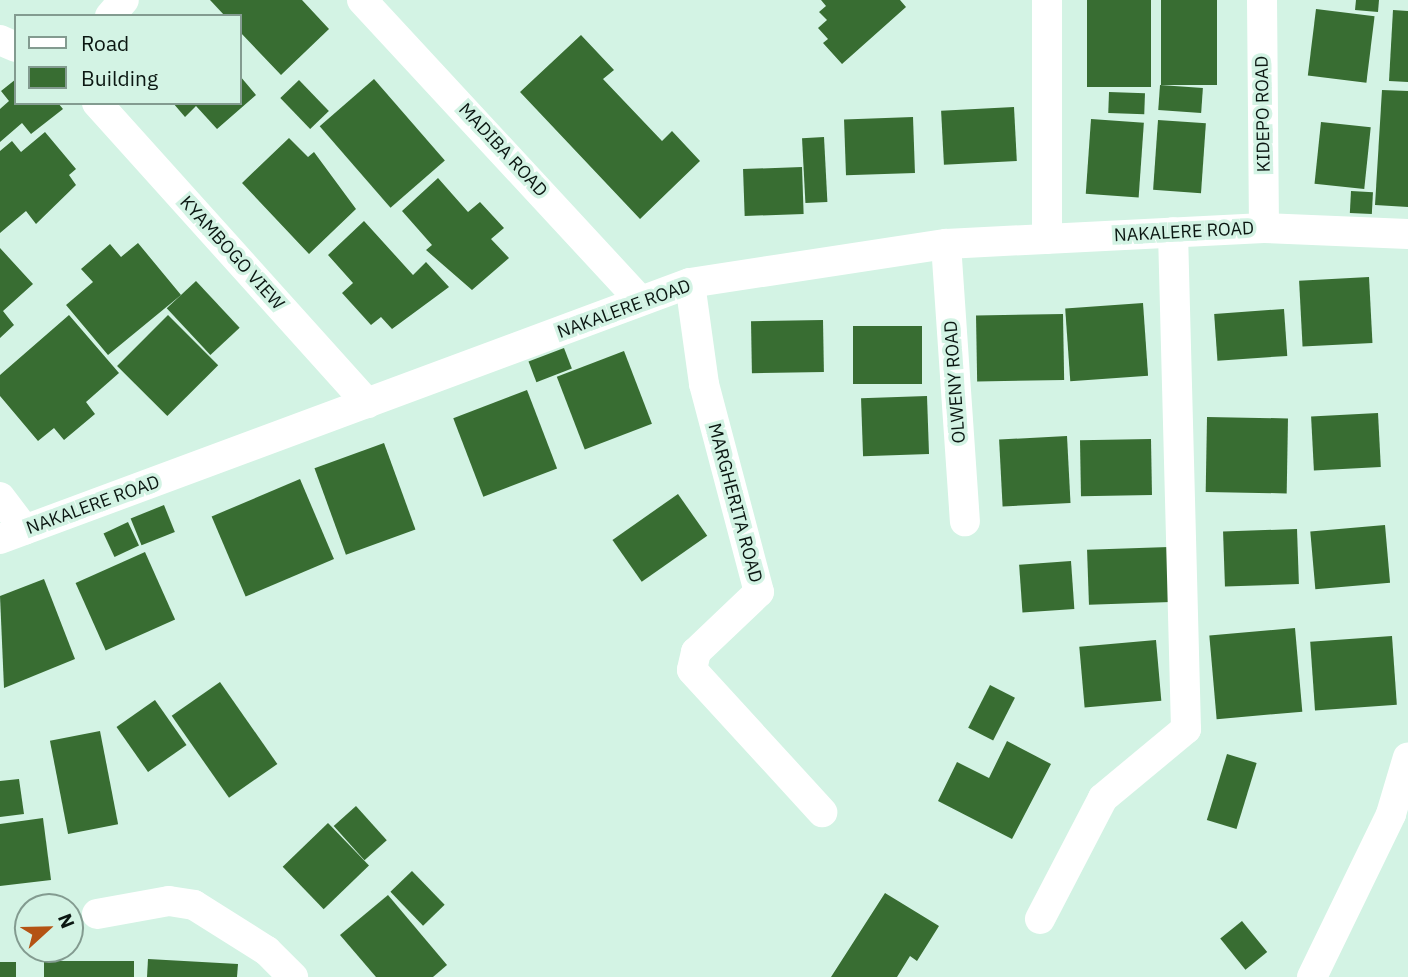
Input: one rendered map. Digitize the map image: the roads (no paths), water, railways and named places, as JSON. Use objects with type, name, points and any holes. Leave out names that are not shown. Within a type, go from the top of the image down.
[{"type":"street","points":[[112,14],[124,0]]},
{"type":"street","name":"MADIBA ROAD","points":[[362,0],[642,301]]},
{"type":"street","points":[[1047,0],[1047,239]]},
{"type":"street","name":"KIDEPO ROAD","points":[[1262,0],[1264,228]]},
{"type":"street","name":"KYAMBOGO VIEW","points":[[99,105],[367,403]]},
{"type":"street","name":"NAKALERE ROAD","points":[[13,534],[690,283],[946,244],[1264,228],[1408,234]]},
{"type":"street","points":[[1040,919],[1103,797],[1186,729],[1173,232]]},
{"type":"street","name":"OLWENY ROAD","points":[[946,244],[965,521]]},
{"type":"street","name":"MARGHERITA ROAD","points":[[690,283],[722,460],[759,581],[754,601],[696,652],[692,670],[822,812]]},
{"type":"street","points":[[0,497],[13,534]]},
{"type":"street","points":[[1311,977],[1391,814],[1408,757]]},
{"type":"street","points":[[97,914],[169,901],[194,905],[267,951],[293,977]]}]
